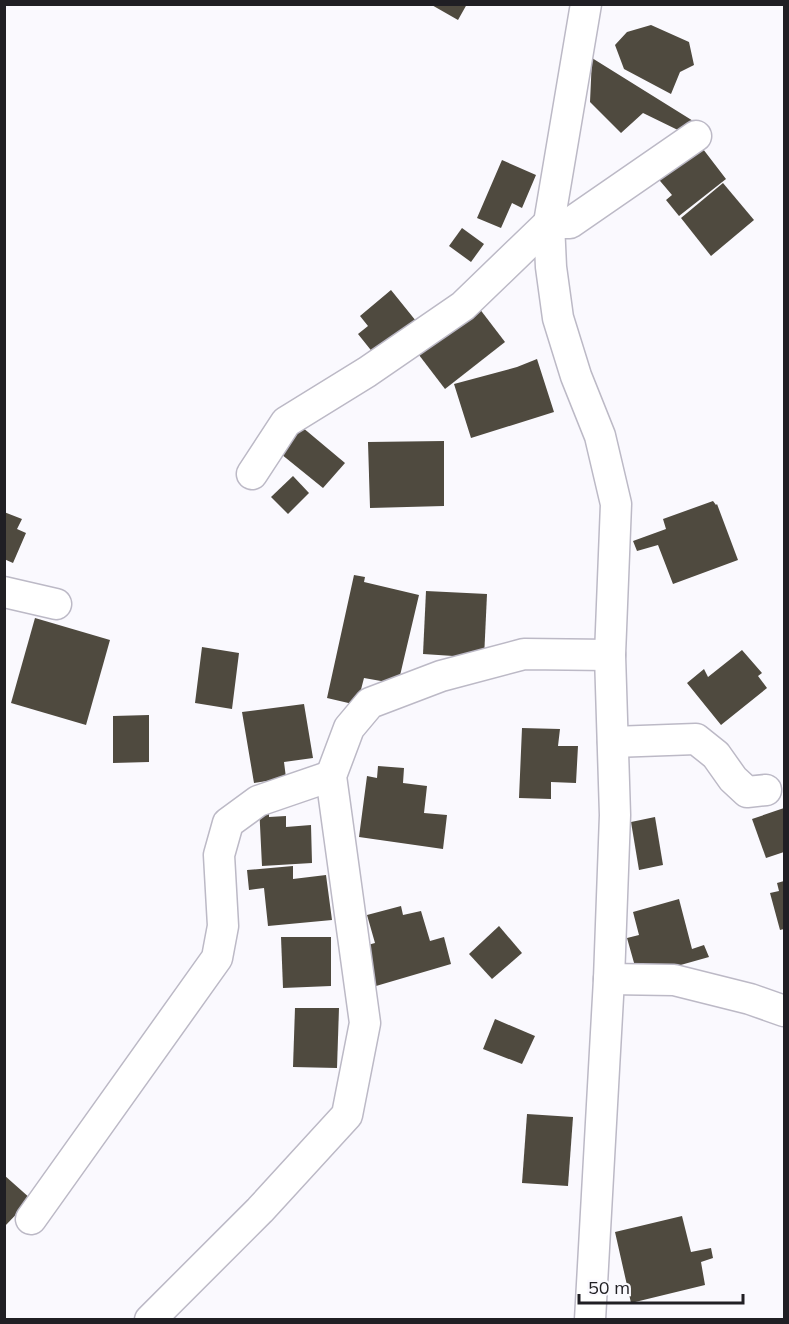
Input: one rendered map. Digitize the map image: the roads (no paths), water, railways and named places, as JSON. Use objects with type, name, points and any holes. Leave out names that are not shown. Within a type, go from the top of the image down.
[{"type":"street","points":[[586,4],[549,223],[550,267],[558,318],[576,376],[600,436],[616,504],[610,655],[615,815],[609,979],[590,1320]]},
{"type":"street","points":[[252,474],[286,422],[367,372],[463,306],[549,223],[570,223],[696,136]]},
{"type":"street","points":[[4,592],[56,604]]},
{"type":"street","points":[[150,1320],[260,1210],[347,1115],[365,1023],[331,776],[349,728],[370,703],[441,676],[524,654],[610,655]]},
{"type":"street","points":[[613,742],[696,739],[716,755],[747,792],[766,790]]},
{"type":"street","points":[[31,1219],[217,958],[223,926],[219,855],[228,823],[258,801],[331,776]]},
{"type":"street","points":[[609,979],[674,980],[750,999],[784,1011]]}]
